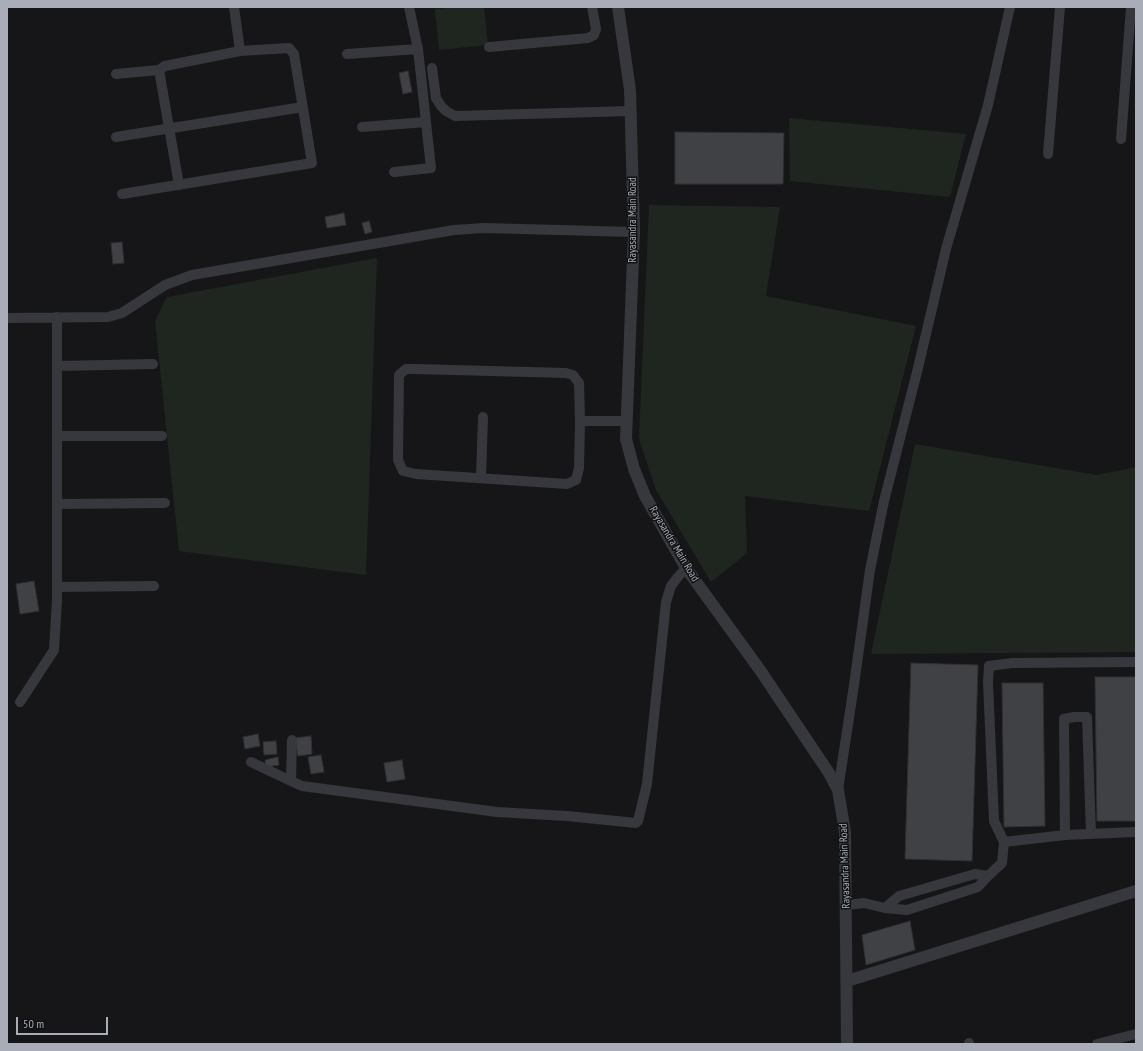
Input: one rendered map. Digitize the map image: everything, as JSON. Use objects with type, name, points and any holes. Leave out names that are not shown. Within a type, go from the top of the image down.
[{"type":"street","points":[[234,7],[240,51]]},
{"type":"street","points":[[394,172],[431,168],[418,49],[409,7]]},
{"type":"street","points":[[489,47],[588,38],[594,35],[596,29],[592,7]]},
{"type":"street","name":"Rayasandra Main Road","points":[[618,7],[630,90],[634,232],[626,439],[634,469],[645,496],[686,568],[760,670],[829,773],[838,790],[845,832],[847,1044]]},
{"type":"street","points":[[838,790],[870,570],[884,501],[918,368],[946,249],[988,104],[1010,7]]},
{"type":"street","points":[[1048,154],[1060,7]]},
{"type":"street","points":[[1121,139],[1132,7]]},
{"type":"street","points":[[116,74],[159,70],[165,66],[240,51],[289,48],[294,54],[312,163],[122,194]]},
{"type":"street","points":[[347,54],[418,49]]},
{"type":"street","points":[[432,68],[436,98],[441,106],[455,116],[631,112]]},
{"type":"street","points":[[159,70],[179,185]]},
{"type":"street","points":[[116,136],[303,107]]},
{"type":"street","points":[[362,127],[426,122]]},
{"type":"street","points":[[7,318],[108,317],[122,313],[165,285],[192,275],[454,230],[484,228],[634,232]]},
{"type":"street","points":[[20,702],[54,650],[57,587],[57,317]]},
{"type":"street","points":[[57,366],[153,364]]},
{"type":"street","points":[[406,369],[566,373],[574,375],[579,383],[580,421],[579,468],[576,480],[567,484],[416,474],[403,471],[398,460],[399,375],[406,369]]},
{"type":"street","points":[[481,478],[483,417]]},
{"type":"street","points":[[580,421],[627,421]]},
{"type":"street","points":[[57,436],[162,436]]},
{"type":"street","points":[[57,504],[165,503]]},
{"type":"street","points":[[252,762],[302,786],[496,812],[636,822],[638,821],[648,784],[666,602],[671,586],[686,568]]},
{"type":"street","points":[[57,587],[154,586]]},
{"type":"street","points":[[846,905],[864,903],[885,908],[907,910],[978,887],[1002,863],[1004,842],[994,821],[988,682],[990,666],[1012,663],[1136,662]]},
{"type":"street","points":[[1065,835],[1064,719],[1074,717],[1087,717],[1091,834]]},
{"type":"street","points":[[291,781],[292,740]]},
{"type":"street","points":[[1004,842],[1065,835],[1136,832]]},
{"type":"street","points":[[885,908],[899,896],[975,874],[988,876]]},
{"type":"street","points":[[847,981],[1136,891]]},
{"type":"street","points":[[1096,1044],[1136,1034]]},
{"type":"shaded area","points":[[484,7],[488,45],[439,50],[435,9]]},
{"type":"shaded area","points":[[789,118],[966,134],[950,197],[790,181]]},
{"type":"shaded area","points":[[649,205],[780,207],[766,296],[916,326],[869,511],[745,496],[747,553],[711,582],[656,490],[639,439]]},
{"type":"shaded area","points":[[377,258],[366,575],[179,551],[155,321],[167,297]]},
{"type":"shaded area","points":[[915,444],[1097,475],[1136,467],[1136,652],[871,654]]},
{"type":"building","points":[[408,71],[412,92],[403,94],[399,73]]},
{"type":"building","points":[[675,132],[784,133],[783,184],[675,184]]},
{"type":"building","points":[[344,213],[346,225],[327,228],[325,217]]},
{"type":"building","points":[[369,221],[372,232],[365,234],[362,223]]},
{"type":"building","points":[[122,242],[124,263],[113,264],[111,243]]},
{"type":"building","points":[[34,581],[39,611],[20,614],[16,584]]},
{"type":"building","points":[[911,663],[978,665],[972,861],[905,859]]},
{"type":"building","points":[[1095,677],[1136,677],[1136,821],[1097,821]]},
{"type":"building","points":[[1002,683],[1043,683],[1045,826],[1004,827]]},
{"type":"building","points":[[258,734],[260,746],[245,749],[243,737]]},
{"type":"building","points":[[311,736],[312,754],[298,756],[295,738]]},
{"type":"building","points":[[276,741],[277,754],[264,755],[263,742]]},
{"type":"building","points":[[321,755],[324,772],[311,774],[308,757]]},
{"type":"building","points":[[278,757],[279,765],[266,767],[265,760]]},
{"type":"building","points":[[402,760],[405,779],[387,782],[384,763]]},
{"type":"building","points":[[910,921],[915,950],[866,965],[862,935]]}]
